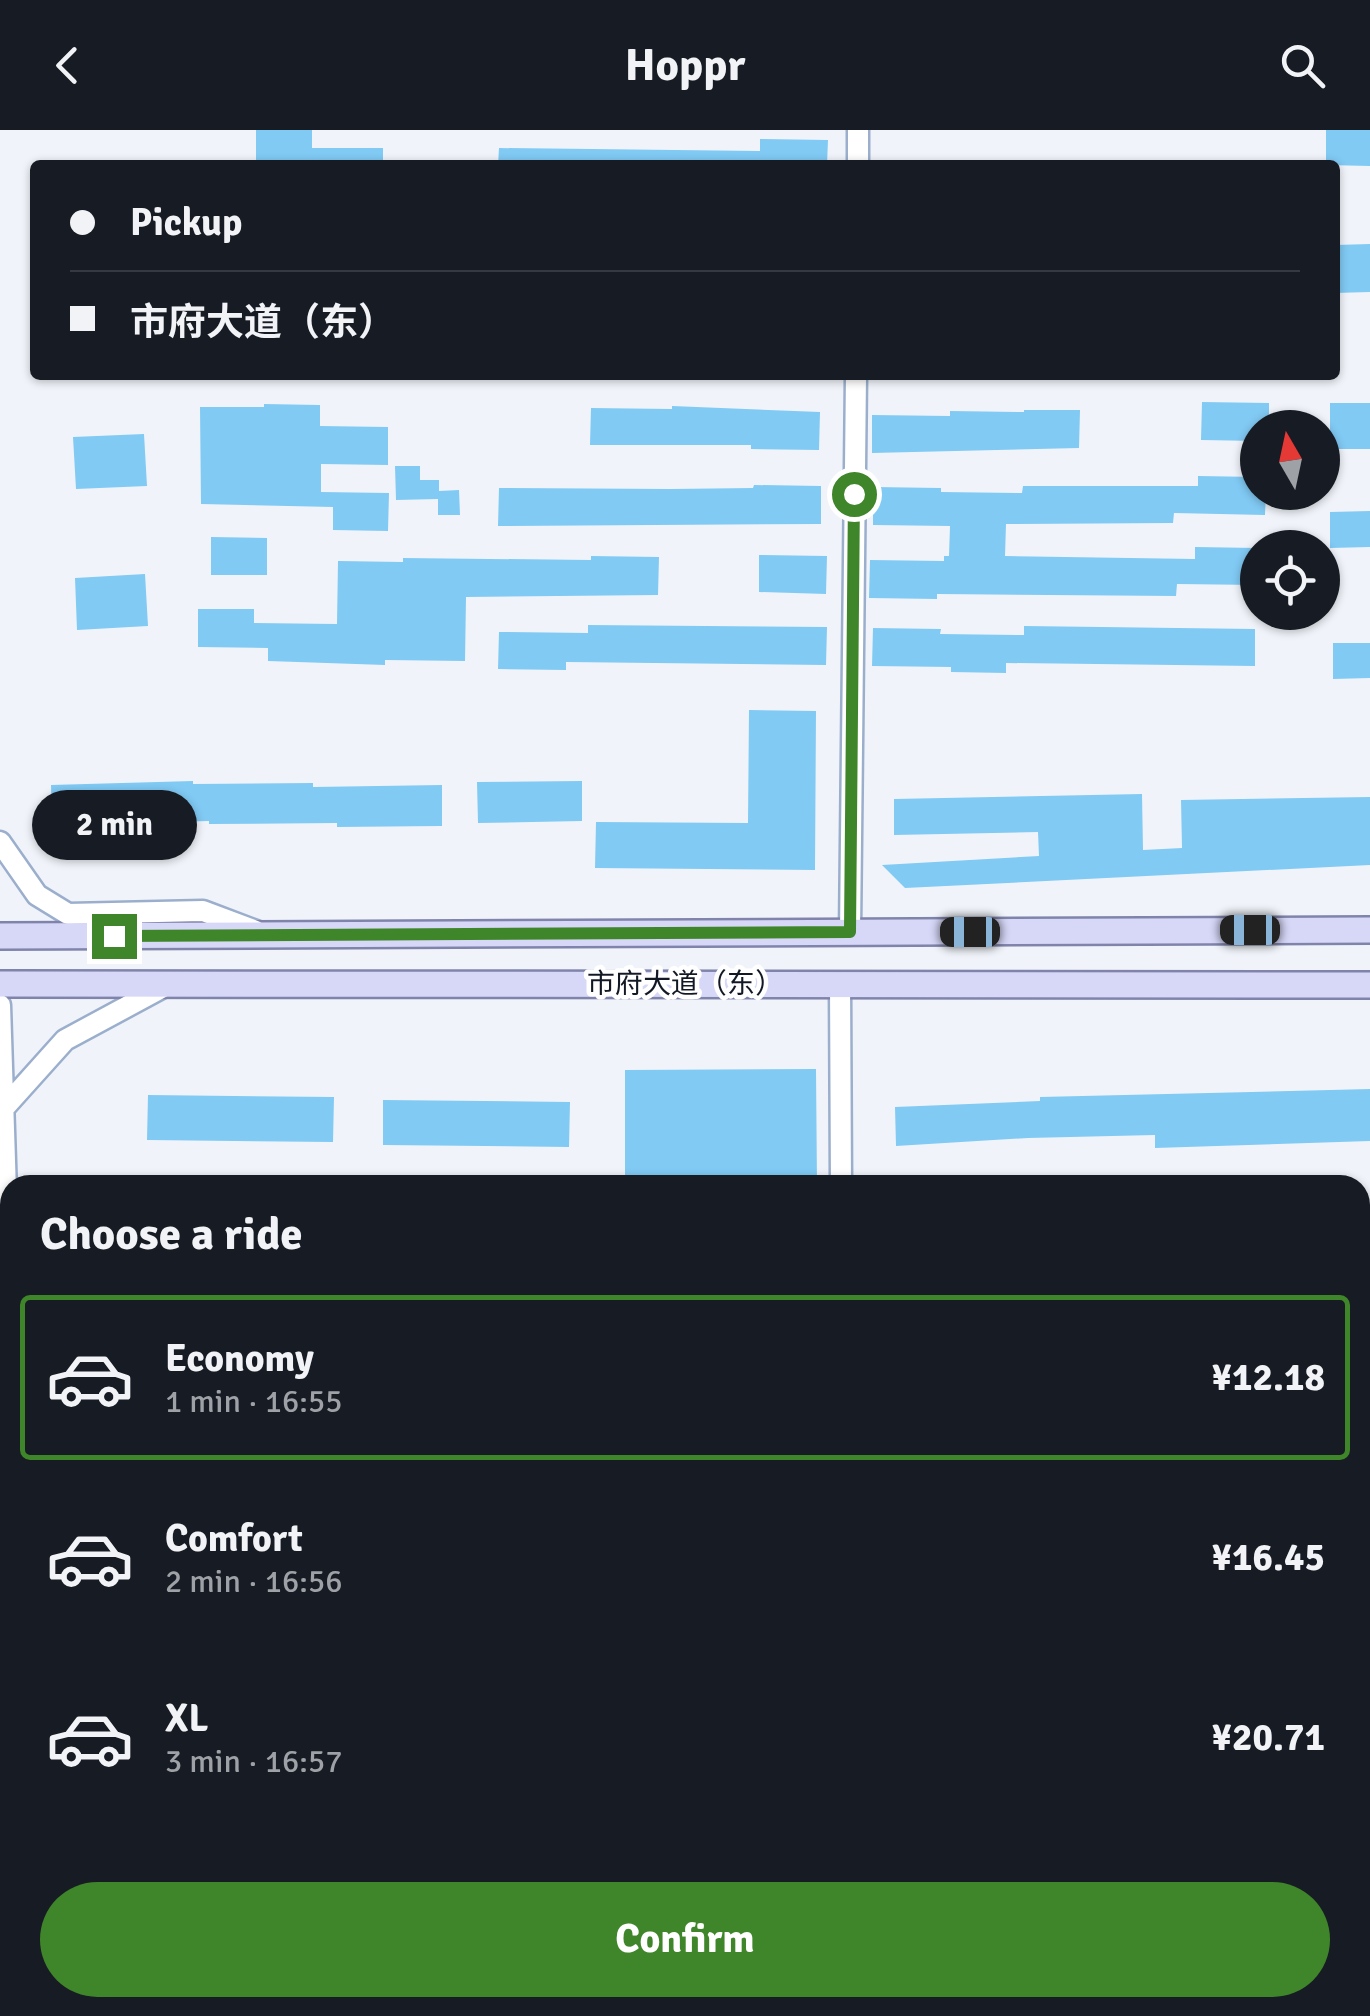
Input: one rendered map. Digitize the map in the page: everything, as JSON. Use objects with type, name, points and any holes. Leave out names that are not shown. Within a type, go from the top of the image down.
[{"type":"main road","name":"市府大道（东）","points":[[0,936],[1370,930]]},
{"type":"main road","name":"市府大道（东）","points":[[0,984],[1370,985]]},
{"type":"street","points":[[858,130],[858,160]]},
{"type":"street","points":[[850,932],[856,380]]},
{"type":"street","points":[[0,842],[37,894],[68,914],[202,911],[267,935]]},
{"type":"street","points":[[2,1108],[65,1040],[168,984]]},
{"type":"street","points":[[840,984],[841,1175]]},
{"type":"street","points":[[0,1005],[5,1175]]},
{"type":"building","points":[[256,130],[312,130],[312,148],[383,148],[383,160],[256,160]]},
{"type":"building","points":[[1326,130],[1370,130],[1370,166],[1340,165],[1340,160],[1326,160]]},
{"type":"building","points":[[760,139],[828,140],[827,160],[498,160],[499,148],[760,151]]},
{"type":"building","points":[[1370,244],[1370,292],[1340,293],[1340,245]]},
{"type":"building","points":[[1202,402],[1269,403],[1269,410],[1240,410],[1240,441],[1201,440]]},
{"type":"building","points":[[1330,403],[1370,403],[1370,449],[1340,449],[1340,410],[1330,410]]},
{"type":"building","points":[[320,405],[320,426],[388,427],[388,465],[321,464],[321,492],[389,493],[388,531],[333,530],[333,507],[201,504],[200,407]]},
{"type":"building","points":[[672,406],[820,412],[819,450],[751,449],[751,445],[590,445],[591,408]]},
{"type":"building","points":[[1080,410],[1079,448],[872,453],[872,415],[950,416],[950,411]]},
{"type":"building","points":[[144,434],[147,486],[76,489],[73,437]]},
{"type":"building","points":[[395,466],[420,466],[420,480],[439,480],[439,491],[459,490],[460,515],[438,515],[438,499],[396,500]]},
{"type":"building","points":[[1198,476],[1240,477],[1240,510],[1265,510],[1265,515],[1174,513],[1173,523],[1006,524],[1005,556],[1195,559],[1195,547],[1240,548],[1240,585],[1177,584],[1176,596],[937,594],[937,599],[869,598],[870,560],[944,561],[944,556],[949,556],[950,526],[873,525],[873,487],[1022,493],[1023,486],[1198,486]]},
{"type":"building","points":[[821,486],[821,524],[498,526],[499,488],[671,489]]},
{"type":"building","points":[[1370,511],[1370,547],[1340,548],[1340,530],[1330,530],[1330,512]]},
{"type":"building","points":[[211,537],[267,538],[267,575],[211,575]]},
{"type":"building","points":[[759,555],[827,556],[826,594],[759,592]]},
{"type":"building","points":[[591,556],[659,557],[658,595],[466,597],[465,661],[385,660],[385,665],[268,661],[268,648],[198,647],[198,609],[254,609],[254,623],[337,624],[338,561],[591,560]]},
{"type":"building","points":[[145,574],[148,626],[77,630],[75,578]]},
{"type":"building","points":[[588,625],[827,627],[826,665],[566,662],[566,670],[498,669],[499,632],[588,633]]},
{"type":"building","points":[[1024,626],[1255,630],[1255,666],[1006,663],[1006,673],[951,672],[951,667],[872,666],[873,628],[1024,635]]},
{"type":"building","points":[[1333,643],[1370,643],[1370,678],[1333,679]]},
{"type":"building","points":[[749,710],[816,711],[815,870],[595,868],[596,822],[748,823]]},
{"type":"building","points":[[582,781],[582,821],[478,823],[477,782]]},
{"type":"building","points":[[313,783],[313,787],[442,785],[442,826],[337,827],[337,823],[209,821],[52,825],[51,785]]},
{"type":"building","points":[[1142,794],[1143,850],[1182,848],[1181,800],[1370,797],[1370,865],[905,888],[882,865],[1039,856],[1038,832],[894,835],[894,799]]},
{"type":"building","points":[[816,1069],[817,1175],[625,1175],[625,1070]]},
{"type":"building","points":[[1370,1089],[1370,1141],[1155,1148],[1155,1135],[896,1146],[895,1107],[1040,1101],[1040,1097]]},
{"type":"building","points":[[148,1095],[334,1097],[333,1142],[147,1140]]},
{"type":"building","points":[[383,1100],[570,1102],[569,1147],[383,1145]]},
{"type":"route","points":[[114,936],[850,932],[854,494]]}]
